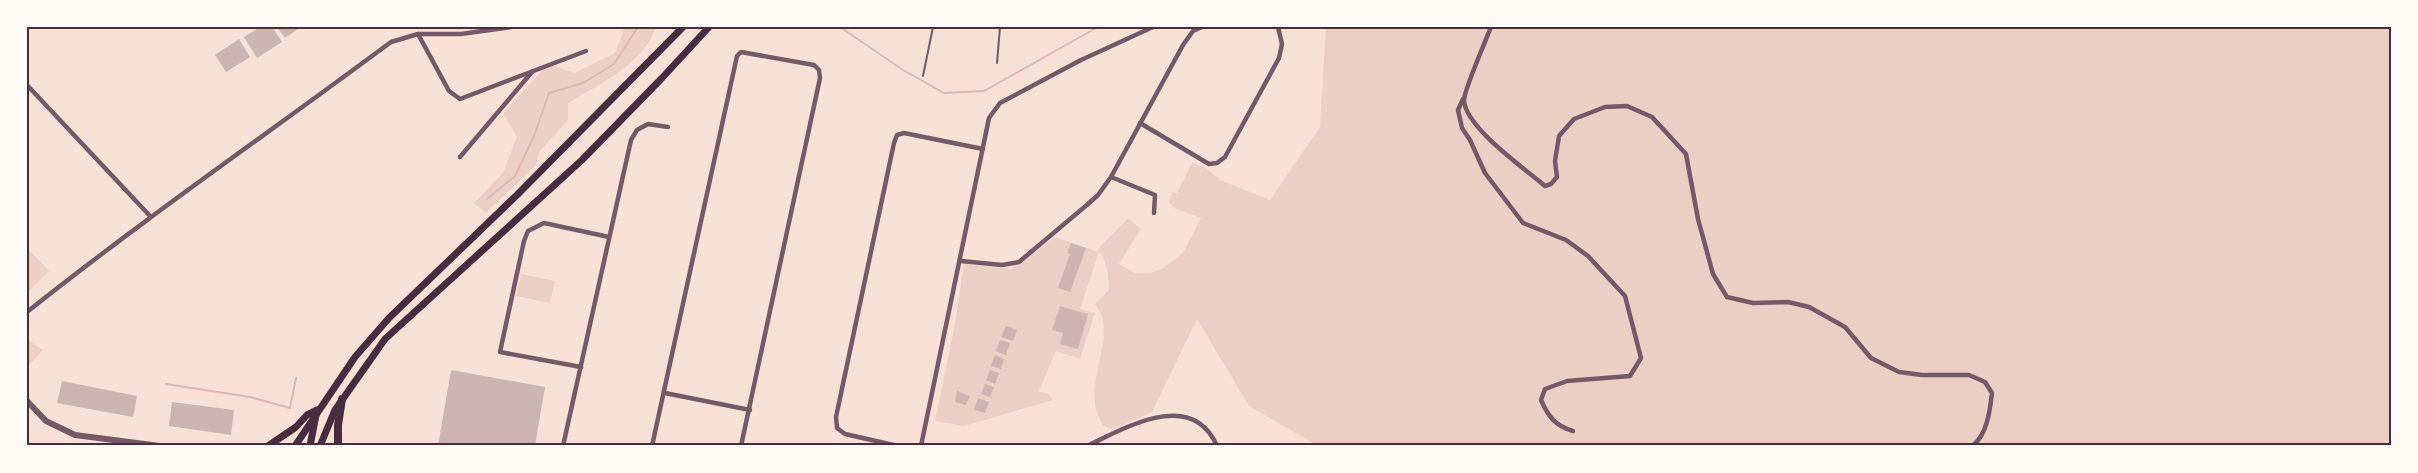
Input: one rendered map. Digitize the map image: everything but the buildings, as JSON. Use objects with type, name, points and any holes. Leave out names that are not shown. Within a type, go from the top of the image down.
[{"type":"main road","points":[[295,446],[317,410],[356,357],[389,318],[517,195],[682,27]]},
{"type":"main road","points":[[320,446],[325,429],[342,399],[374,352],[401,322],[582,160],[709,27]]},
{"type":"main road","points":[[338,446],[342,399]]},
{"type":"main road","points":[[268,446],[296,427],[307,415],[317,410]]},
{"type":"main road","points":[[310,446],[317,410]]},
{"type":"street","points":[[27,312],[150,216],[224,165],[391,42],[418,34],[461,34],[511,27]]},
{"type":"street","points":[[921,446],[989,118],[1000,103],[1081,60],[1152,27]]},
{"type":"street","points":[[961,261],[1002,265],[1019,262],[1098,195],[1111,177],[1183,45],[1193,31],[1202,27]]},
{"type":"street","points":[[1140,123],[1209,164],[1218,163],[1234,143],[1279,58],[1282,44],[1278,27]]},
{"type":"street","points":[[1491,27],[1458,110],[1462,128],[1485,173],[1522,223],[1566,240],[1588,256],[1625,296],[1641,358],[1630,376],[1567,381],[1545,388],[1540,400],[1547,414],[1559,427],[1573,431]]},
{"type":"street","points":[[418,34],[449,92],[460,99],[586,51]]},
{"type":"street","points":[[652,446],[737,56],[741,52],[814,65],[819,70],[820,78],[741,446]]},
{"type":"street","points":[[460,157],[533,71]]},
{"type":"street","points":[[27,85],[150,216]]},
{"type":"street","points":[[1464,98],[1466,111],[1475,126],[1545,186],[1557,177],[1559,136],[1574,118],[1605,107],[1628,106],[1652,117],[1686,154],[1698,219],[1713,274],[1727,297],[1753,303],[1788,302],[1809,307],[1845,327],[1871,358],[1899,372],[1922,375],[1969,375],[1985,382],[1992,393],[1989,416],[1977,443],[1972,446]]},
{"type":"street","points":[[563,446],[631,140],[637,130],[648,124],[668,127]]},
{"type":"street","points":[[898,446],[845,434],[837,428],[836,417],[894,143],[897,135],[904,133],[983,149]]},
{"type":"street","points":[[1111,177],[1155,195],[1154,213]]},
{"type":"street","points":[[581,367],[500,352],[521,252],[528,231],[544,223],[609,237]]},
{"type":"street","points":[[665,393],[750,410]]},
{"type":"street","points":[[27,401],[46,421],[75,435],[160,446]]},
{"type":"street","points":[[1087,446],[1133,424],[1165,417],[1195,421],[1209,432],[1217,446]]},
{"type":"lane","points":[[923,76],[933,27]]},
{"type":"lane","points":[[997,63],[1000,27]]},
{"type":"shaded area","points":[[625,27],[656,27],[650,40],[631,62],[619,72],[568,103],[568,120],[539,152],[536,165],[486,213],[474,203],[503,173],[517,137],[503,113],[548,64],[575,73],[615,53]]},
{"type":"shaded area","points":[[1326,27],[2391,27],[2391,446],[1318,446],[1249,406],[1197,319],[1152,412],[1113,429],[1103,426],[1094,398],[1104,331],[1102,318],[1095,304],[1109,290],[1109,285],[1105,263],[1097,250],[1128,218],[1141,229],[1119,264],[1135,273],[1150,273],[1162,269],[1183,253],[1201,218],[1174,208],[1169,202],[1172,192],[1177,193],[1192,163],[1206,168],[1220,180],[1270,200],[1320,127]]},
{"type":"shaded area","points":[[1055,237],[1099,252],[1080,309],[1095,313],[1080,359],[1056,351],[1039,391],[1048,394],[1053,400],[964,426],[935,421],[955,324],[964,264],[1011,269]]},
{"type":"shaded area","points":[[27,248],[49,271],[27,293]]},
{"type":"shaded area","points":[[521,274],[555,281],[550,303],[516,296]]},
{"type":"shaded area","points":[[27,339],[43,350],[27,367]]},
{"type":"waterway","points":[[487,199],[515,176],[534,136],[549,93],[583,83],[614,64],[638,27]]},
{"type":"waterway","points":[[840,27],[903,70],[944,93],[984,91],[1098,27]]},
{"type":"waterway","points":[[166,384],[250,397],[290,408],[296,378]]}]
